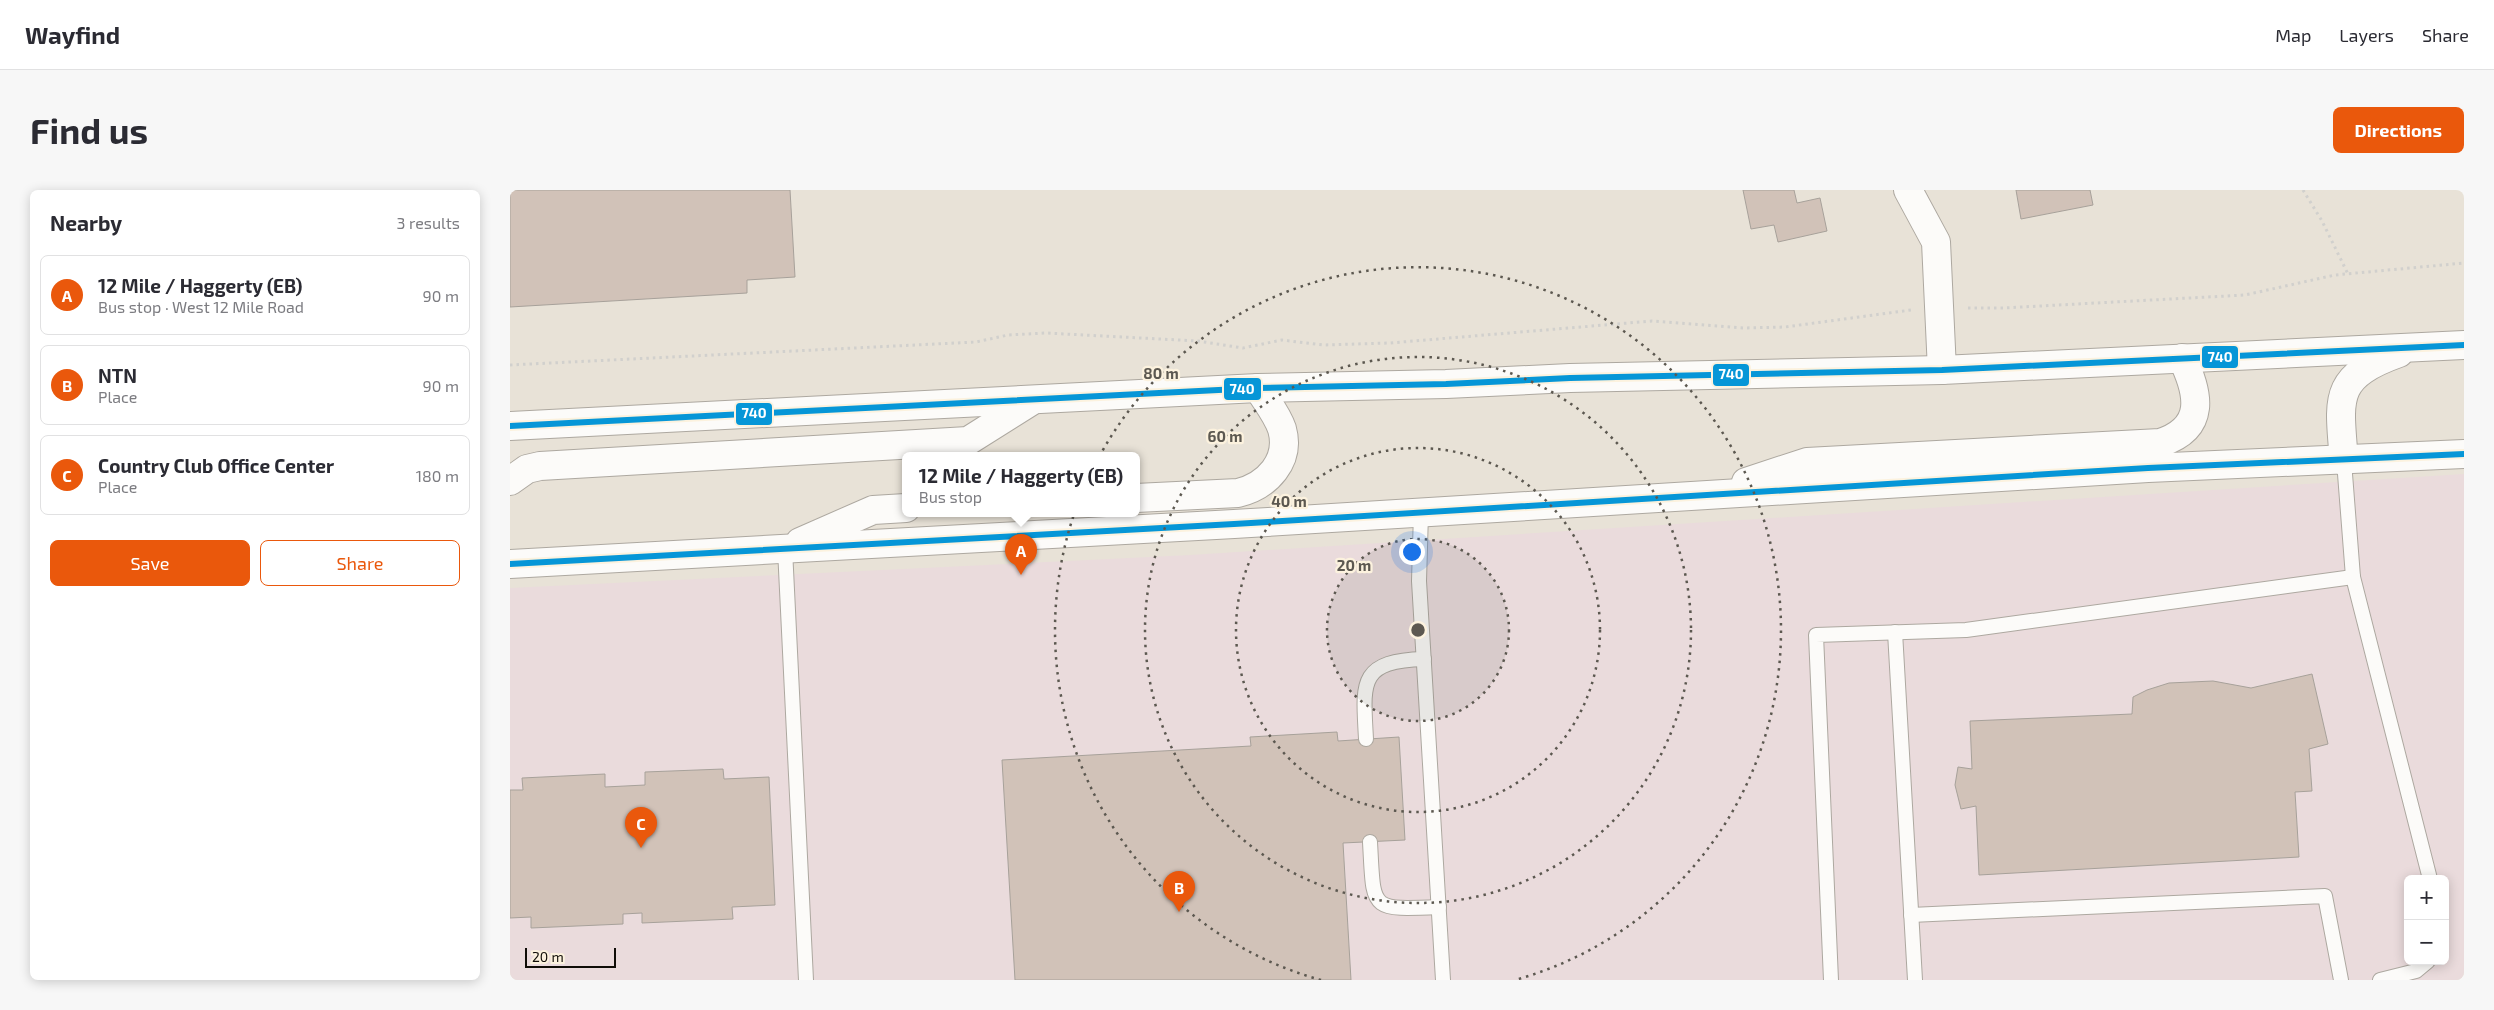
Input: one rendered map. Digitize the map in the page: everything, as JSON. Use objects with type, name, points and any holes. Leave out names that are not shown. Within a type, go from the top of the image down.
[{"type":"main road","points":[[1908,190],[1936,242],[1942,370]]},
{"type":"main road","points":[[510,426],[1031,402],[1258,388],[1446,384],[1570,378],[1942,370],[2464,345]]},
{"type":"main road","points":[[2344,461],[2340,404],[2345,390],[2354,377],[2376,362],[2415,348]]},
{"type":"main road","points":[[1708,494],[1807,462],[2160,443],[2181,433],[2194,414],[2197,402],[2196,388],[2182,358]]},
{"type":"main road","points":[[1140,498],[1238,493],[1253,489],[1265,482],[1275,471],[1284,445],[1282,431],[1277,418],[1258,388]]},
{"type":"main road","points":[[510,482],[527,469],[540,466],[968,441],[1031,402]]},
{"type":"main road","points":[[511,560],[785,549],[2148,468],[2344,461],[2464,454]]},
{"type":"main road","points":[[785,549],[873,510],[902,508]]},
{"type":"lane","points":[[2344,461],[2354,577],[2429,875]]},
{"type":"lane","points":[[1421,512],[1419,581],[1443,980]]},
{"type":"lane","points":[[785,549],[806,980]]},
{"type":"lane","points":[[1831,980],[1816,635],[1966,630],[2354,577]]},
{"type":"lane","points":[[1895,632],[1915,980]]},
{"type":"lane","points":[[1366,739],[1364,696],[1368,678],[1382,665],[1398,660],[1424,659]]},
{"type":"lane","points":[[1370,842],[1373,891],[1377,901],[1388,907],[1438,907]]},
{"type":"lane","points":[[1911,915],[2325,896],[2341,980]]},
{"type":"lane","points":[[2380,980],[2416,971],[2423,965]]},
{"type":"path","points":[[2302,190],[2322,221],[2348,274]]},
{"type":"path","points":[[510,365],[976,342],[1008,335],[1046,333],[1198,342],[1243,348],[1282,340],[1323,346],[1390,343],[1652,321],[1743,328],[1785,327],[1938,308],[2003,308],[2245,294],[2348,274],[2464,263]]},
{"type":"shaded area","points":[[2464,474],[2464,980],[510,980],[510,588],[1191,555]]},
{"type":"building","points":[[510,190],[790,190],[795,277],[747,280],[747,293],[510,307]]},
{"type":"building","points":[[1743,190],[1794,190],[1797,203],[1820,198],[1827,231],[1778,242],[1774,225],[1751,229]]},
{"type":"building","points":[[2016,190],[2090,190],[2093,205],[2021,219]]},
{"type":"building","points":[[2312,674],[2328,744],[2309,749],[2312,791],[2295,792],[2299,857],[1979,875],[1976,806],[1961,809],[1955,785],[1958,767],[1972,769],[1970,721],[2132,714],[2133,697],[2169,683],[2213,681],[2251,688]]},
{"type":"building","points":[[1337,732],[1338,741],[1399,737],[1405,840],[1343,843],[1351,980],[1015,980],[1002,760],[1251,746],[1250,737]]},
{"type":"building","points":[[723,769],[724,779],[769,777],[775,905],[732,907],[733,919],[642,923],[642,913],[623,914],[623,924],[531,928],[531,917],[510,918],[510,790],[523,790],[522,778],[605,774],[605,787],[645,785],[645,772]]},
{"type":"transit line","name":"740","points":[[510,426],[1258,388],[1446,384],[1570,378],[1942,370],[2464,345]]},
{"type":"transit line","name":"740","points":[[510,564],[1234,524],[2148,468],[2464,454]]},
{"type":"place","name":"12 Mile / Haggerty (EB)","points":[[1021,575]]},
{"type":"place","name":"Country Club Office Center","points":[[641,848]]},
{"type":"place","name":"NTN","points":[[1179,912]]}]
